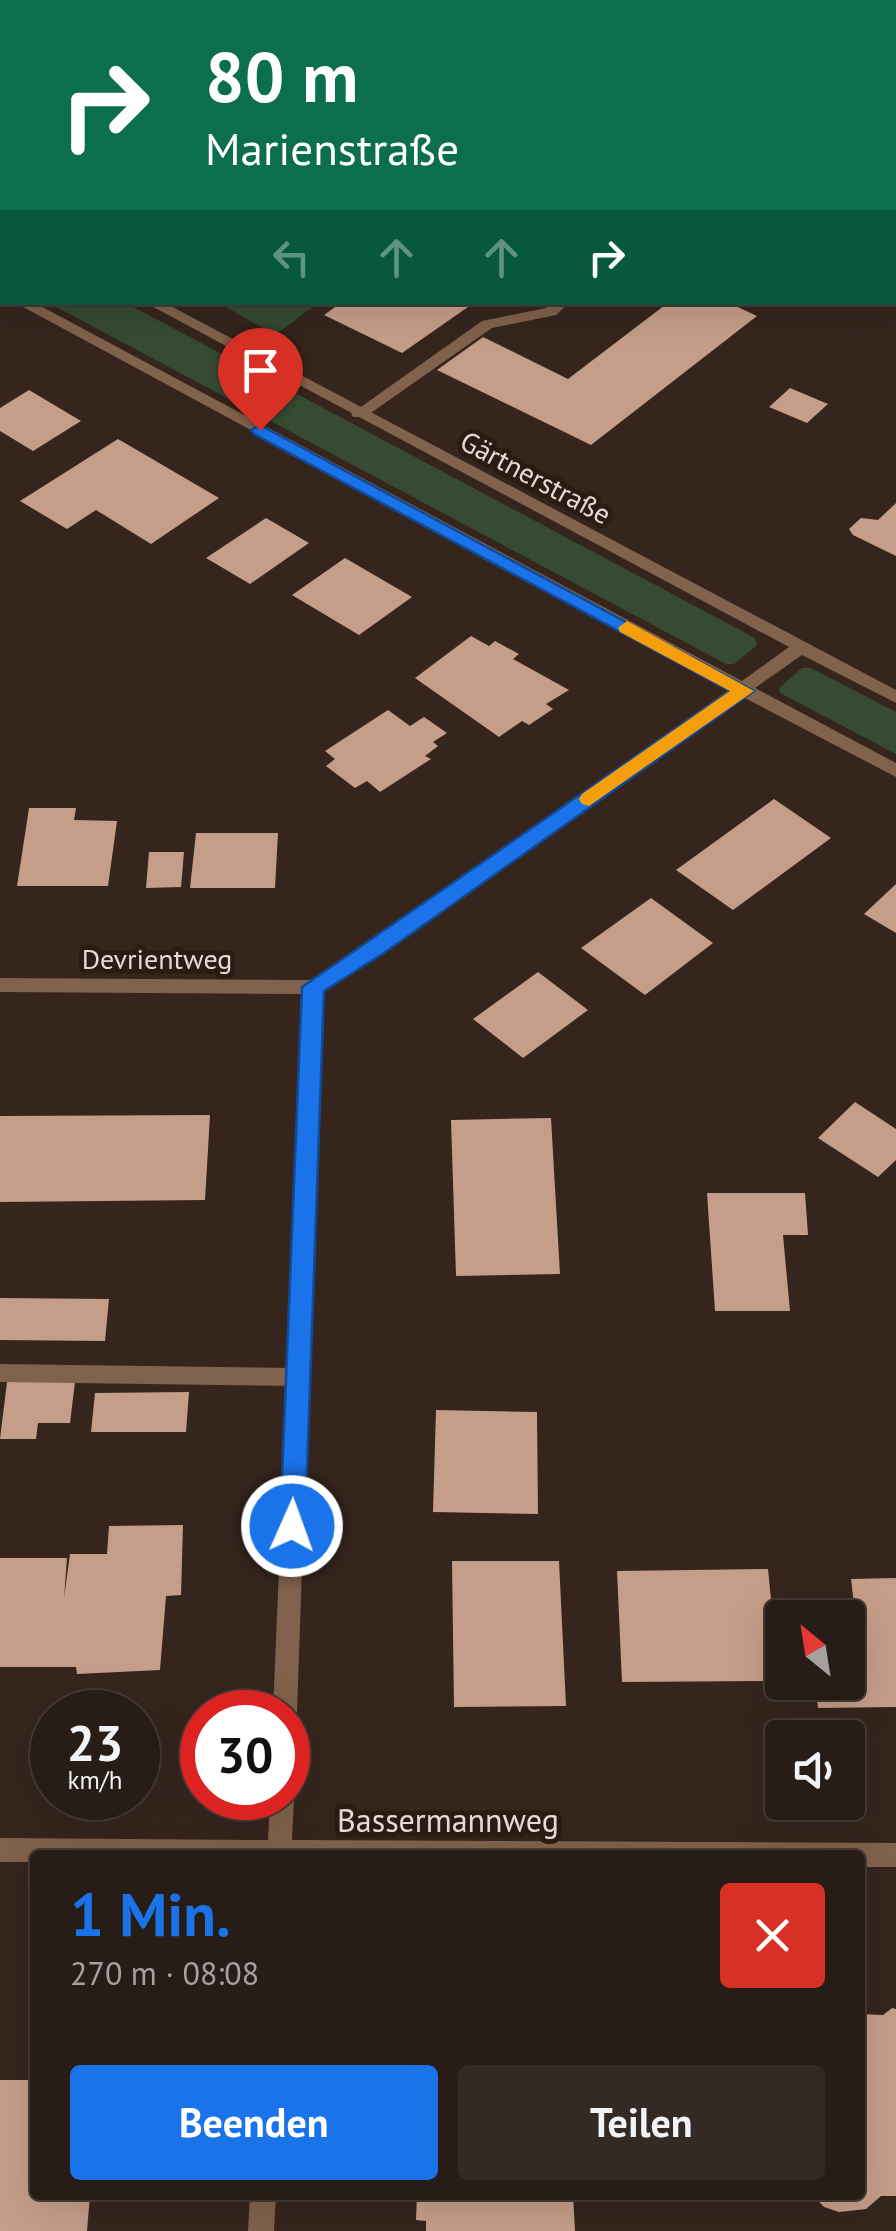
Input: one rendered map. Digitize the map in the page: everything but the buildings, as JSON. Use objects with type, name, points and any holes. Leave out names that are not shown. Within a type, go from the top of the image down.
[{"type":"street","points":[[28,305],[896,771]]},
{"type":"street","name":"Gärtnerstraße","points":[[157,305],[896,697]]},
{"type":"street","points":[[359,414],[488,324],[552,312],[560,305]]},
{"type":"street","points":[[286,1690],[313,987],[377,947],[800,648]]},
{"type":"street","name":"Devrientweg","points":[[0,984],[313,987]]},
{"type":"street","points":[[0,1373],[298,1377]]},
{"type":"street","points":[[279,1850],[281,1820]]},
{"type":"street","name":"Bassermannweg","points":[[0,1850],[30,1850]]},
{"type":"street","name":"Bassermannweg","points":[[865,1855],[896,1855]]},
{"type":"street","points":[[261,2231],[263,2200]]},
{"type":"green space","points":[[53,305],[130,305],[755,638],[757,645],[734,664],[726,664]]},
{"type":"green space","points":[[222,305],[315,305],[275,335]]},
{"type":"green space","points":[[802,668],[811,668],[896,712],[896,754],[780,693],[779,688]]},
{"type":"slow traffic","points":[[589,799],[744,691],[627,628]]},
{"type":"route","points":[[260,430],[744,691],[377,947],[313,987],[292,1526]]}]
